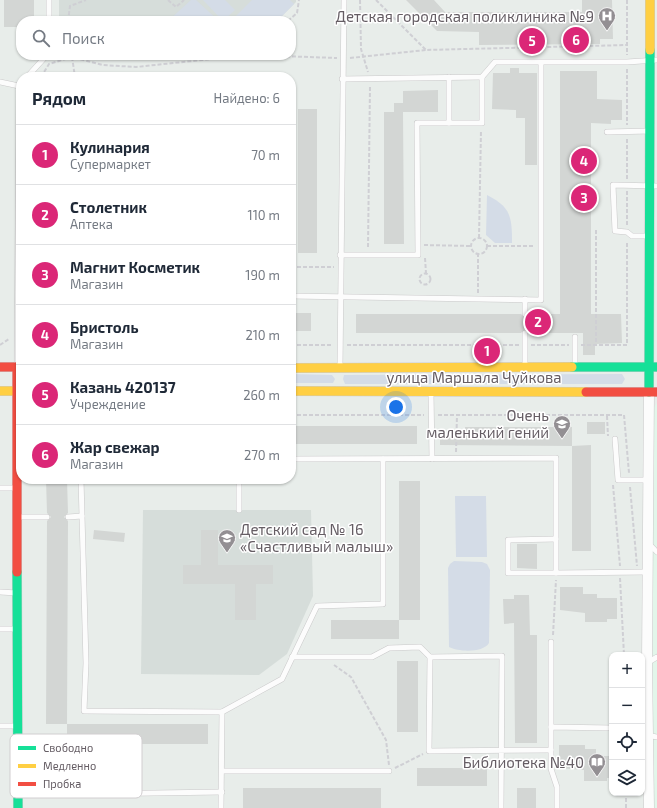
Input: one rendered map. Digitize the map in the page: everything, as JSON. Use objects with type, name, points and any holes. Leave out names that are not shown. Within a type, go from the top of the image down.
[{"type":"street","points":[[649,808],[647,664],[642,572],[648,544],[650,504],[648,480],[653,444],[654,287],[650,236],[654,189],[650,131],[654,60],[650,0]]},
{"type":"street","points":[[0,367],[16,367]]},
{"type":"street","name":"улица Маршала Чуйкова","points":[[296,390],[340,379],[526,368],[654,367]]},
{"type":"street","name":"улица Маршала Чуйкова","points":[[296,369],[340,379],[431,390],[653,392]]},
{"type":"street","points":[[0,391],[16,391]]},
{"type":"street","points":[[18,484],[18,734]]},
{"type":"lane","points":[[49,0],[49,16]]},
{"type":"lane","points":[[340,379],[340,255],[344,0]]},
{"type":"lane","points":[[32,72],[42,60]]},
{"type":"lane","points":[[340,255],[418,255],[417,123],[482,123],[482,77],[495,62],[541,63],[654,60]]},
{"type":"lane","points":[[296,296],[541,300],[541,63]]},
{"type":"lane","points":[[449,77],[449,123]]},
{"type":"lane","points":[[342,79],[482,77]]},
{"type":"lane","points":[[0,82],[16,84]]},
{"type":"lane","points":[[606,132],[650,131]]},
{"type":"lane","points":[[650,236],[632,236],[627,232],[615,231],[613,185],[654,189]]},
{"type":"lane","points":[[526,299],[526,314]]},
{"type":"lane","points":[[526,333],[526,368]]},
{"type":"lane","points":[[575,337],[575,368]]},
{"type":"lane","points":[[431,390],[432,459]]},
{"type":"lane","points":[[615,439],[618,480],[648,480]]},
{"type":"lane","points":[[296,459],[556,458],[556,573]]},
{"type":"lane","points":[[81,484],[86,664],[84,712],[222,712],[282,679],[317,606],[383,604],[383,459]]},
{"type":"lane","points":[[239,484],[239,510]]},
{"type":"lane","points":[[0,488],[18,488]]},
{"type":"lane","points":[[68,517],[82,516]]},
{"type":"lane","points":[[18,517],[47,517]]},
{"type":"lane","points":[[556,539],[508,540],[508,573],[642,572]]},
{"type":"lane","points":[[648,544],[657,552]]},
{"type":"lane","points":[[0,592],[18,593]]},
{"type":"lane","points":[[0,629],[18,629]]},
{"type":"lane","points":[[551,642],[551,769],[557,787],[557,808]]},
{"type":"lane","points":[[292,657],[372,657],[389,648],[420,647],[430,658],[429,751],[551,750]]},
{"type":"lane","points":[[430,658],[502,656],[501,808]]},
{"type":"lane","points":[[647,664],[657,657]]},
{"type":"lane","points":[[222,712],[222,808]]},
{"type":"lane","points":[[0,726],[18,726]]},
{"type":"lane","points":[[551,727],[609,728]]},
{"type":"lane","points":[[222,771],[389,771]]},
{"type":"lane","points":[[142,793],[222,792]]},
{"type":"path","points":[[69,16],[70,6],[86,0]]},
{"type":"path","points":[[168,0],[176,7],[184,0]]},
{"type":"path","points":[[294,16],[298,13],[299,0]]},
{"type":"path","points":[[360,0],[361,48],[370,78],[368,255]]},
{"type":"path","points":[[376,0],[426,50]]},
{"type":"path","points":[[296,56],[343,58],[426,50],[627,45]]},
{"type":"path","points":[[44,72],[49,64],[62,60]]},
{"type":"path","points":[[72,60],[74,72]]},
{"type":"path","points":[[84,60],[103,65],[136,67],[202,60]]},
{"type":"path","points":[[479,238],[482,123]]},
{"type":"path","points":[[596,230],[596,345]]},
{"type":"path","points":[[479,238],[483,239],[487,246]]},
{"type":"path","points":[[471,246],[475,239],[479,238]]},
{"type":"path","points":[[417,245],[471,246]]},
{"type":"path","points":[[471,246],[474,252],[478,254]]},
{"type":"path","points":[[487,246],[540,246]]},
{"type":"path","points":[[478,254],[484,252],[487,246]]},
{"type":"path","points":[[478,254],[478,298]]},
{"type":"path","points":[[296,267],[340,267]]},
{"type":"path","points":[[426,273],[430,275],[431,280],[429,284],[424,285],[420,283],[419,278],[421,274],[426,273]]},
{"type":"path","points":[[296,414],[624,415],[630,480],[642,572]]},
{"type":"path","points":[[456,459],[457,415]]},
{"type":"path","points":[[607,416],[609,439]]},
{"type":"path","points":[[612,478],[620,573],[624,652]]},
{"type":"path","points":[[551,642],[554,634],[556,573]]},
{"type":"path","points":[[324,657],[351,677],[386,740],[389,771],[429,751]]},
{"type":"path","points":[[626,796],[626,808]]},
{"type":"shaded area","points":[[59,0],[296,0],[296,2],[282,16],[59,16]]},
{"type":"shaded area","points":[[191,0],[196,0],[214,16],[173,16]]},
{"type":"shaded area","points":[[203,0],[225,0],[235,10],[228,16],[218,16]]},
{"type":"shaded area","points":[[252,0],[290,0],[294,4],[282,16],[236,16]]},
{"type":"shaded area","points":[[487,195],[501,204],[508,214],[511,226],[512,243],[495,243],[486,235]]},
{"type":"shaded area","points":[[296,374],[332,375],[335,379],[333,383],[296,383]]},
{"type":"shaded area","points":[[622,374],[625,379],[622,384],[345,384],[343,379],[344,375]]},
{"type":"shaded area","points":[[657,403],[657,808],[653,808],[652,410]]},
{"type":"shaded area","points":[[455,496],[486,496],[487,557],[456,557]]},
{"type":"shaded area","name":"Детский сад № 16 «Счастливый малыш»","points":[[143,510],[311,510],[313,596],[287,654],[259,675],[141,674]]},
{"type":"shaded area","points":[[454,561],[482,562],[487,564],[490,570],[489,643],[482,649],[464,651],[449,647],[448,568]]},
{"type":"building","points":[[4,0],[34,0],[34,16],[16,16],[16,27],[4,27]]},
{"type":"building","points":[[406,0],[434,0],[445,12],[582,12],[582,0],[612,0],[613,39],[600,39],[600,44],[479,45],[479,32],[437,31]]},
{"type":"building","points":[[510,68],[519,68],[519,73],[537,73],[537,165],[525,165],[525,118],[516,118],[516,110],[492,109],[493,73],[510,73]]},
{"type":"building","points":[[560,71],[597,71],[597,99],[622,100],[622,120],[611,120],[611,124],[591,123],[591,314],[621,314],[622,343],[595,344],[595,355],[583,355],[583,333],[529,333],[525,329],[521,333],[356,333],[356,314],[521,314],[525,318],[529,314],[560,314]]},
{"type":"building","points":[[438,90],[438,112],[403,112],[404,244],[384,244],[384,112],[394,112],[394,103],[403,103],[403,91]]},
{"type":"building","points":[[298,109],[317,109],[317,253],[298,253]]},
{"type":"building","points":[[296,313],[311,313],[311,331],[296,331]]},
{"type":"building","points":[[587,422],[605,422],[605,434],[587,434]]},
{"type":"building","points":[[296,426],[417,426],[417,444],[296,444]]},
{"type":"building","points":[[465,427],[572,427],[572,446],[440,445],[440,435],[465,435]]},
{"type":"building","points":[[591,445],[591,551],[572,551],[572,446]]},
{"type":"building","points":[[399,481],[420,481],[420,620],[399,620]]},
{"type":"building","points":[[46,484],[67,484],[68,513],[64,517],[68,521],[67,724],[46,724],[47,521],[51,517],[47,513]]},
{"type":"building","points":[[94,530],[125,533],[124,542],[93,539]]},
{"type":"building","points":[[201,530],[218,530],[218,565],[273,565],[273,584],[256,584],[256,620],[235,620],[235,584],[183,584],[183,565],[201,565]]},
{"type":"building","points":[[517,544],[537,544],[537,569],[517,568]]},
{"type":"building","points":[[560,587],[583,587],[583,594],[597,594],[597,598],[617,598],[617,619],[607,619],[607,622],[585,622],[585,613],[560,610]]},
{"type":"building","points":[[514,595],[529,595],[530,635],[537,635],[537,743],[515,743],[514,623],[504,624],[503,599],[514,599]]},
{"type":"building","points":[[331,620],[399,620],[399,639],[331,639]]},
{"type":"building","points":[[397,661],[418,661],[418,732],[397,732]]},
{"type":"building","points":[[67,724],[208,724],[208,744],[142,744],[142,734],[67,734]]},
{"type":"building","points":[[559,745],[585,745],[585,749],[596,749],[596,756],[609,756],[609,778],[607,778],[607,781],[584,781],[584,770],[559,768]]},
{"type":"building","points":[[417,768],[487,768],[487,786],[417,786]]},
{"type":"building","points":[[243,788],[381,788],[381,808],[243,808]]},
{"type":"building","points":[[517,788],[536,788],[536,808],[517,808]]},
{"type":"traffic: fast","points":[[649,392],[650,50]]},
{"type":"traffic: fast","points":[[572,367],[657,367]]},
{"type":"traffic: fast","points":[[17,572],[18,734]]},
{"type":"traffic: fast","points":[[18,798],[18,808]]},
{"type":"traffic: slow","points":[[650,0],[650,50]]},
{"type":"traffic: slow","points":[[296,368],[572,367]]},
{"type":"traffic: slow","points":[[0,391],[16,391]]},
{"type":"traffic: slow","points":[[296,391],[586,392]]},
{"type":"traffic: jam","points":[[0,367],[16,367]]},
{"type":"traffic: jam","points":[[586,392],[657,392]]},
{"type":"traffic: jam","points":[[17,484],[17,572]]},
{"type":"place","name":"Детская городская поликлиника №9","points":[[607,31]]},
{"type":"place","name":"Жар свежар","points":[[576,40]]},
{"type":"place","name":"Казань 420137","points":[[532,41]]},
{"type":"place","name":"Бристоль","points":[[584,161]]},
{"type":"place","name":"Магнит Косметик","points":[[584,198]]},
{"type":"place","name":"Столетник","points":[[538,322]]},
{"type":"place","name":"Кулинария","points":[[487,351]]},
{"type":"place","name":"Очень маленький гений","points":[[562,439]]},
{"type":"place","name":"Детский сад № 16 «Счастливый малыш»","points":[[227,553]]},
{"type":"place","name":"Библиотека №40","points":[[597,777]]}]
